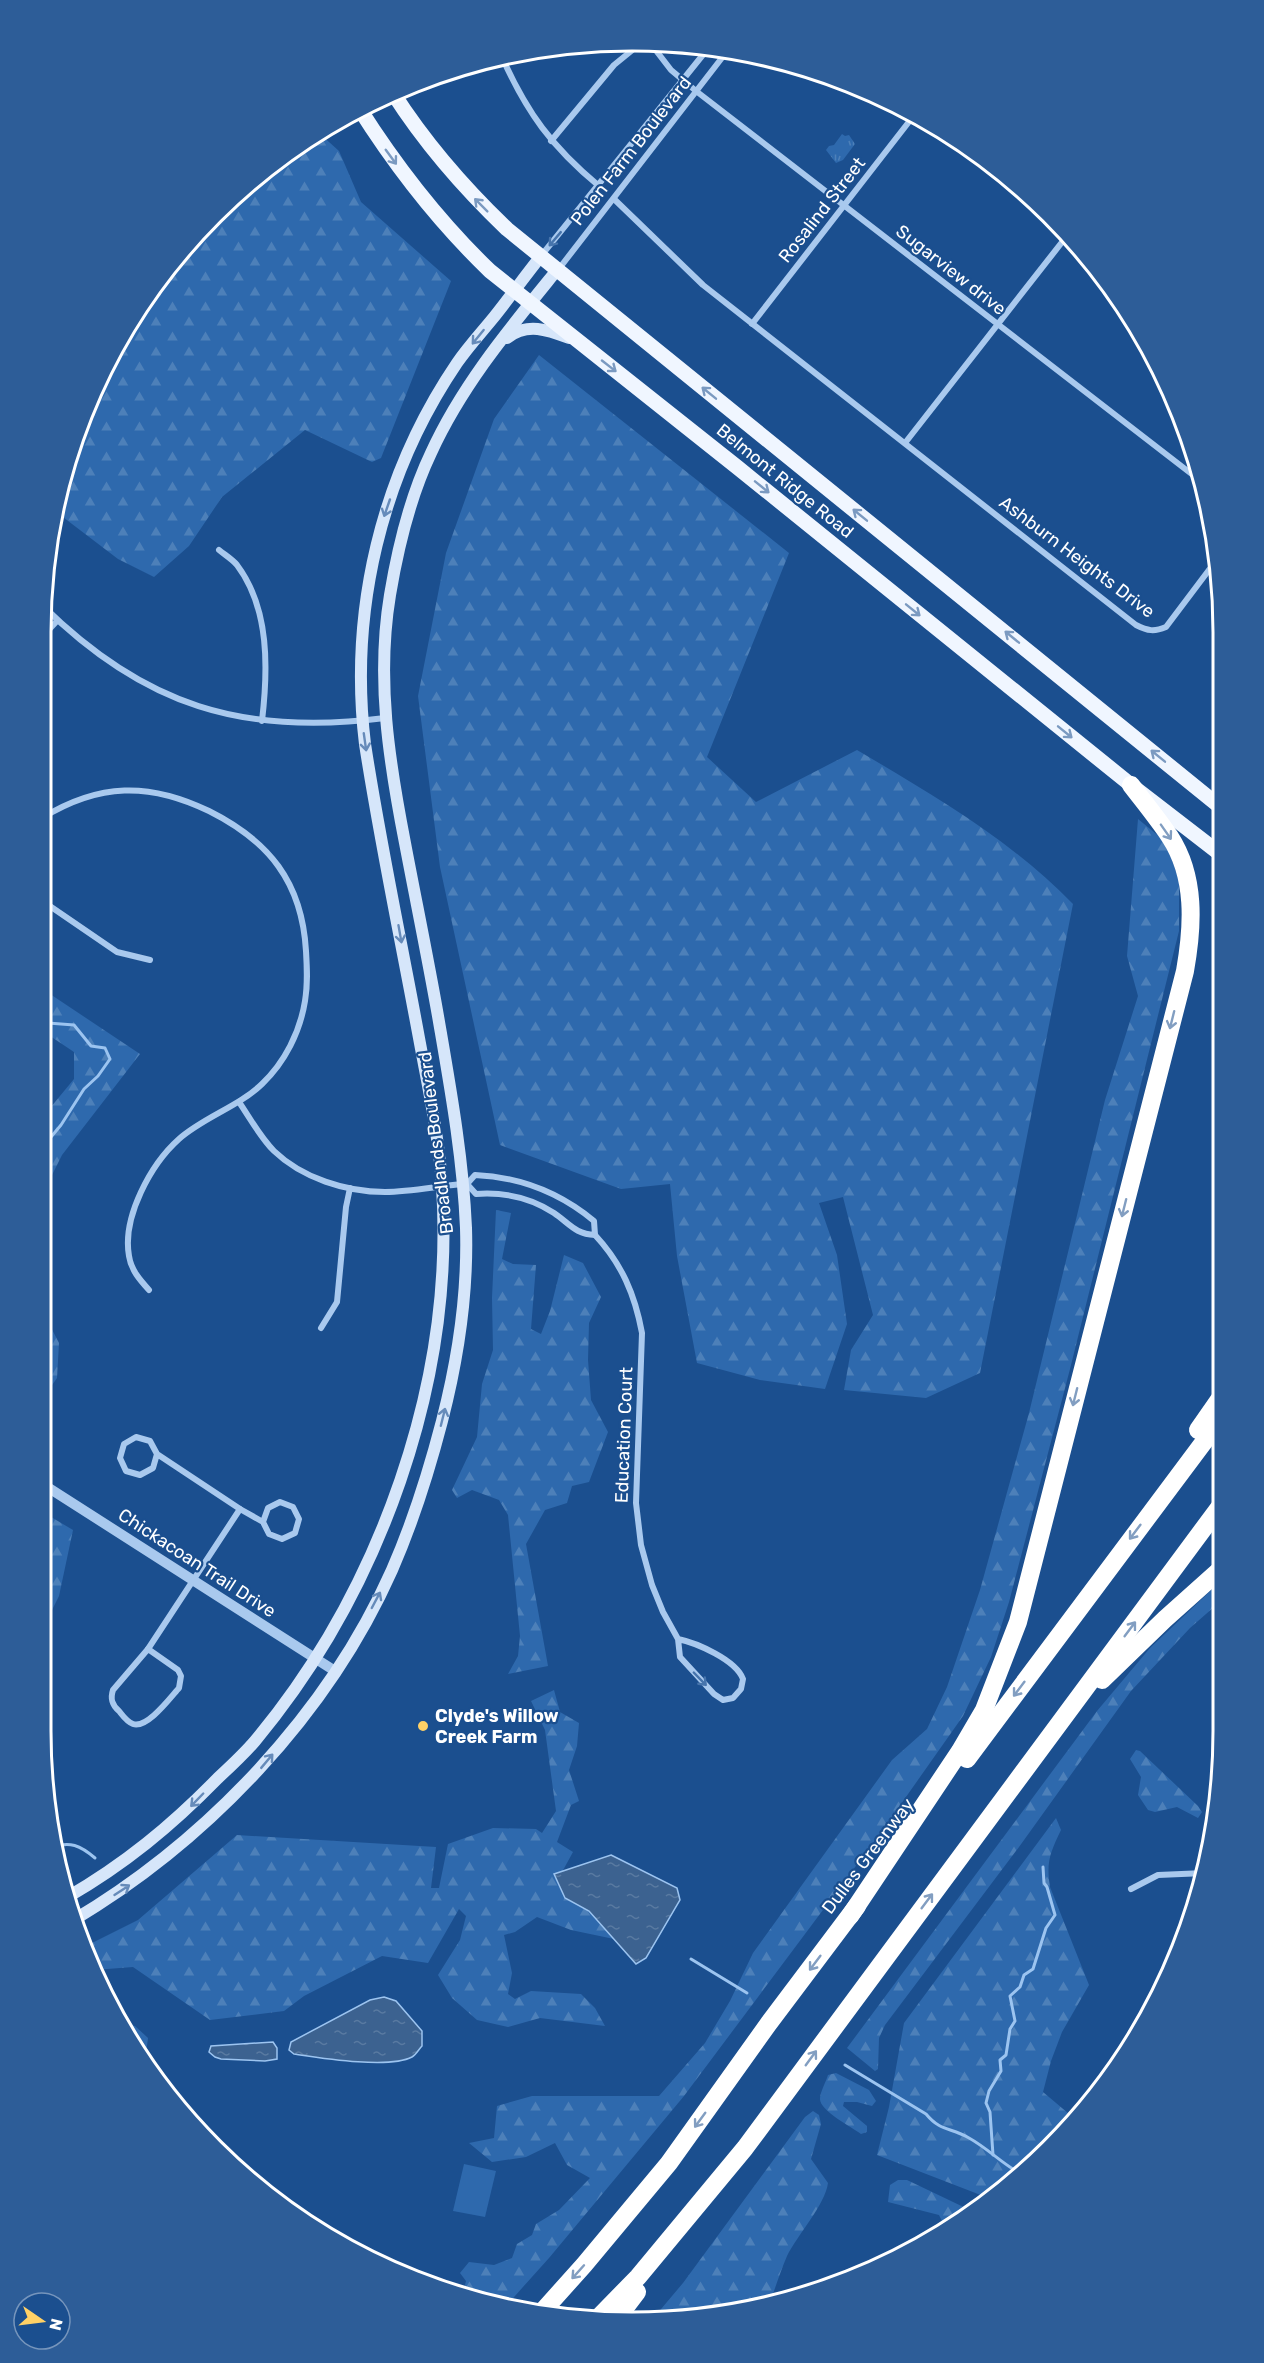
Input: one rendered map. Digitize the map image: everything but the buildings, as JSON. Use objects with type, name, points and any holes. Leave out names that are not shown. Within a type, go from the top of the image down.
[{"type":"highway","points":[[850,1916],[960,1751],[984,1710],[1018,1622],[1185,971],[1191,926],[1189,893],[1183,865],[1170,838],[1131,785]]},
{"type":"highway","points":[[1158,1501],[1179,1457],[1213,1408]]},
{"type":"highway","name":"Dulles Greenway","points":[[548,2306],[669,2163],[769,2023],[1213,1429]]},
{"type":"highway","points":[[605,2311],[638,2277],[745,2148],[1213,1516]]},
{"type":"highway","points":[[1070,1710],[1213,1576]]},
{"type":"highway","points":[[622,2312],[722,2188],[777,2106]]},
{"type":"main road","name":"Belmont Ridge Road","points":[[398,101],[414,126],[480,204],[557,270],[1213,801]]},
{"type":"main road","name":"Belmont Ridge Road","points":[[365,117],[388,153],[433,212],[456,238],[513,291],[737,466],[1131,785],[1213,848]]},
{"type":"main road","name":"Broadlands Boulevard","points":[[74,1893],[130,1858],[190,1807],[254,1742],[303,1678],[336,1624],[370,1556],[395,1494],[414,1437],[439,1316],[442,1185],[434,1120],[372,789],[362,720],[361,650],[366,598],[383,517],[406,455],[457,363],[541,256]]},
{"type":"main road","name":"Broadlands Boulevard","points":[[81,1915],[126,1888],[212,1817],[263,1766],[335,1671],[363,1625],[390,1573],[416,1510],[437,1440],[452,1377],[462,1305],[466,1228],[464,1184],[442,1037],[393,778],[385,718],[385,636],[389,598],[405,526],[433,448],[466,390],[496,346],[557,270]]},
{"type":"main road","points":[[496,346],[512,333],[532,328],[550,330],[576,340]]},
{"type":"street","points":[[551,141],[614,65],[631,51]]},
{"type":"street","points":[[657,52],[671,70],[683,79]]},
{"type":"street","name":"Polen Farm Boulevard","points":[[541,256],[702,55]]},
{"type":"street","name":"Polen Farm Boulevard","points":[[557,270],[722,58]]},
{"type":"street","points":[[506,65],[535,121],[571,163],[599,186]]},
{"type":"street","name":"Sugarview drive","points":[[683,79],[1190,473]]},
{"type":"street","name":"Rosalind Street","points":[[752,324],[909,122]]},
{"type":"street","name":"Ashburn Heights Drive","points":[[614,199],[681,265],[752,324],[1145,630],[1155,632],[1166,627],[1209,569]]},
{"type":"street","points":[[905,443],[1062,242]]},
{"type":"street","points":[[219,550],[236,565],[252,595],[260,619],[267,681],[262,721]]},
{"type":"street","points":[[51,615],[107,662],[160,692],[221,714],[262,721],[311,724],[385,718]]},
{"type":"street","points":[[51,627],[57,621]]},
{"type":"street","points":[[51,813],[65,804],[92,794],[125,790],[161,793],[193,803],[237,826],[258,841],[280,868],[295,894],[303,924],[307,974],[305,1003],[297,1032],[282,1059],[263,1083],[239,1102],[180,1138],[153,1169],[143,1186],[131,1225],[129,1256],[136,1274],[149,1290]]},
{"type":"street","points":[[51,907],[117,952],[150,960]]},
{"type":"street","points":[[239,1102],[261,1136],[287,1162],[320,1179],[350,1188],[387,1192],[464,1184],[476,1194],[506,1194],[541,1206],[582,1234],[595,1235]]},
{"type":"street","name":"Education Court","points":[[464,1184],[475,1175],[505,1178],[545,1190],[577,1207],[594,1221],[595,1235],[611,1253],[622,1272],[637,1307],[642,1333],[636,1519],[652,1585],[663,1612],[678,1639],[680,1657],[718,1698],[728,1700],[738,1694],[743,1679],[738,1669],[695,1643],[678,1639]]},
{"type":"street","points":[[321,1328],[337,1302],[346,1207],[350,1188]]},
{"type":"street","points":[[157,1454],[153,1468],[140,1475],[126,1471],[120,1458],[124,1444],[136,1437],[150,1441],[157,1454],[240,1509],[263,1521],[269,1534],[282,1539],[295,1533],[299,1519],[293,1507],[280,1502],[268,1508],[263,1521]]},
{"type":"street","name":"Chickacoan Trail Drive","points":[[51,1489],[335,1671]]},
{"type":"street","points":[[148,1649],[178,1670],[182,1682],[147,1721],[135,1725],[115,1708],[111,1696],[113,1690],[148,1649],[240,1509]]},
{"type":"street","points":[[1131,1889],[1158,1875],[1195,1873]]},
{"type":"green space","points":[[842,134],[849,135],[855,144],[843,160],[836,163],[826,150],[829,146],[834,145]]},
{"type":"green space","points":[[326,139],[339,151],[361,202],[451,281],[381,458],[372,462],[305,430],[222,497],[189,546],[154,577],[118,559],[63,517],[82,445],[111,375],[149,309],[195,249],[249,195],[278,171]]},
{"type":"green space","points":[[539,355],[789,553],[707,757],[756,802],[857,750],[997,839],[1024,859],[1073,904],[980,1373],[926,1398],[844,1390],[851,1350],[873,1315],[843,1197],[819,1203],[837,1255],[847,1324],[825,1389],[760,1380],[697,1363],[677,1256],[670,1184],[621,1189],[500,1145],[440,867],[418,696],[446,553],[494,419]]},
{"type":"green space","points":[[1138,819],[1166,842],[1179,881],[1179,931],[1070,1369],[1009,1602],[991,1657],[963,1716],[882,1831],[684,2096],[549,2258],[512,2299],[465,2287],[466,2281],[460,2273],[469,2262],[494,2265],[512,2258],[517,2244],[532,2235],[536,2224],[559,2210],[590,2178],[567,2165],[555,2143],[526,2157],[492,2162],[469,2143],[494,2138],[497,2106],[532,2096],[659,2096],[705,2043],[730,2001],[753,1953],[892,1760],[927,1729],[947,1687],[980,1590],[1029,1413],[1105,1100],[1138,996],[1127,956]]},
{"type":"green space","points":[[51,995],[140,1054],[62,1155],[51,1177],[51,1107],[74,1079],[74,1052],[51,1037]]},
{"type":"green space","points":[[496,1210],[511,1213],[502,1259],[513,1264],[536,1265],[531,1329],[541,1334],[550,1311],[564,1255],[583,1263],[601,1297],[589,1323],[588,1360],[591,1400],[608,1432],[589,1482],[572,1486],[567,1503],[545,1510],[526,1544],[548,1666],[508,1674],[518,1656],[520,1636],[508,1515],[499,1500],[472,1490],[457,1498],[452,1490],[477,1437],[482,1384],[493,1350],[492,1298]]},
{"type":"green space","points":[[51,1327],[59,1343],[57,1378],[51,1387]]},
{"type":"green space","points":[[51,1517],[73,1530],[59,1596],[51,1612]]},
{"type":"green space","points":[[1213,1588],[1213,1608],[1190,1628],[1131,1691],[1019,1847],[885,2025],[879,2038],[878,2069],[875,2071],[847,2048],[1097,1711],[1150,1648]]},
{"type":"green space","points":[[554,1690],[560,1712],[579,1723],[577,1746],[569,1770],[579,1801],[571,1805],[557,1842],[573,1852],[562,1872],[554,1875],[565,1898],[589,1911],[614,1939],[571,1930],[537,1917],[515,1932],[504,1935],[512,1973],[508,1994],[515,1999],[531,1991],[581,1994],[595,2008],[605,2026],[540,2018],[508,2027],[477,2020],[452,1998],[438,1975],[460,1940],[466,1916],[459,1909],[428,1963],[382,1956],[304,1996],[284,2011],[210,2020],[133,1967],[102,1969],[91,1943],[138,1920],[237,1835],[436,1847],[431,1888],[439,1888],[448,1844],[493,1828],[536,1829],[542,1833],[556,1811],[545,1730],[531,1701]]},
{"type":"green space","points":[[1136,1750],[1140,1751],[1198,1806],[1202,1812],[1198,1818],[1177,1807],[1155,1812],[1148,1810],[1138,1795],[1141,1777],[1130,1759]]},
{"type":"green space","points":[[1056,1818],[1061,1830],[1050,1858],[1048,1871],[1050,1887],[1089,1985],[1062,2032],[1043,2092],[1069,2114],[1015,2168],[981,2195],[877,2155],[889,2107],[904,2023]]},
{"type":"green space","points":[[131,2025],[135,2026],[148,2038],[146,2050]]},
{"type":"green space","points":[[836,2073],[869,2090],[876,2101],[872,2106],[857,2102],[844,2102],[843,2106],[867,2126],[867,2132],[861,2134],[831,2114],[821,2104],[820,2096],[828,2075]]},
{"type":"green space","points":[[813,2111],[819,2115],[821,2124],[811,2159],[828,2183],[817,2210],[787,2256],[773,2294],[708,2307],[659,2311],[683,2283],[805,2117]]},
{"type":"green space","points":[[464,2164],[496,2171],[485,2217],[453,2211]]},
{"type":"green space","points":[[898,2180],[907,2180],[964,2207],[942,2222],[939,2215],[888,2202],[890,2185]]},
{"type":"water","points":[[611,1855],[677,1888],[680,1900],[646,1958],[636,1964],[589,1911],[565,1898],[554,1874]]},
{"type":"water","points":[[384,1997],[396,2001],[422,2031],[422,2046],[412,2057],[388,2062],[354,2062],[294,2054],[289,2050],[291,2042],[370,2000]]},
{"type":"water","points":[[273,2042],[277,2048],[277,2059],[265,2061],[221,2059],[209,2052],[211,2046]]},
{"type":"waterway","points":[[51,1023],[74,1025],[91,1046],[105,1048],[110,1059],[98,1076],[84,1089],[51,1137]]},
{"type":"waterway","points":[[62,1845],[69,1844],[85,1850],[95,1858]]},
{"type":"waterway","points":[[993,2155],[990,2112],[986,2103],[989,2091],[1001,2071],[1000,2060],[1006,2055],[1010,2029],[1015,2021],[1010,1996],[1020,1987],[1024,1975],[1033,1969],[1046,1928],[1055,1915],[1044,1883],[1043,1867]]},
{"type":"waterway","points":[[691,1959],[747,1993]]},
{"type":"waterway","points":[[845,2065],[926,2114],[936,2124],[976,2142],[1013,2169]]},
{"type":"place","name":"Clyde's Willow Creek Farm","points":[[423,1726]]}]
